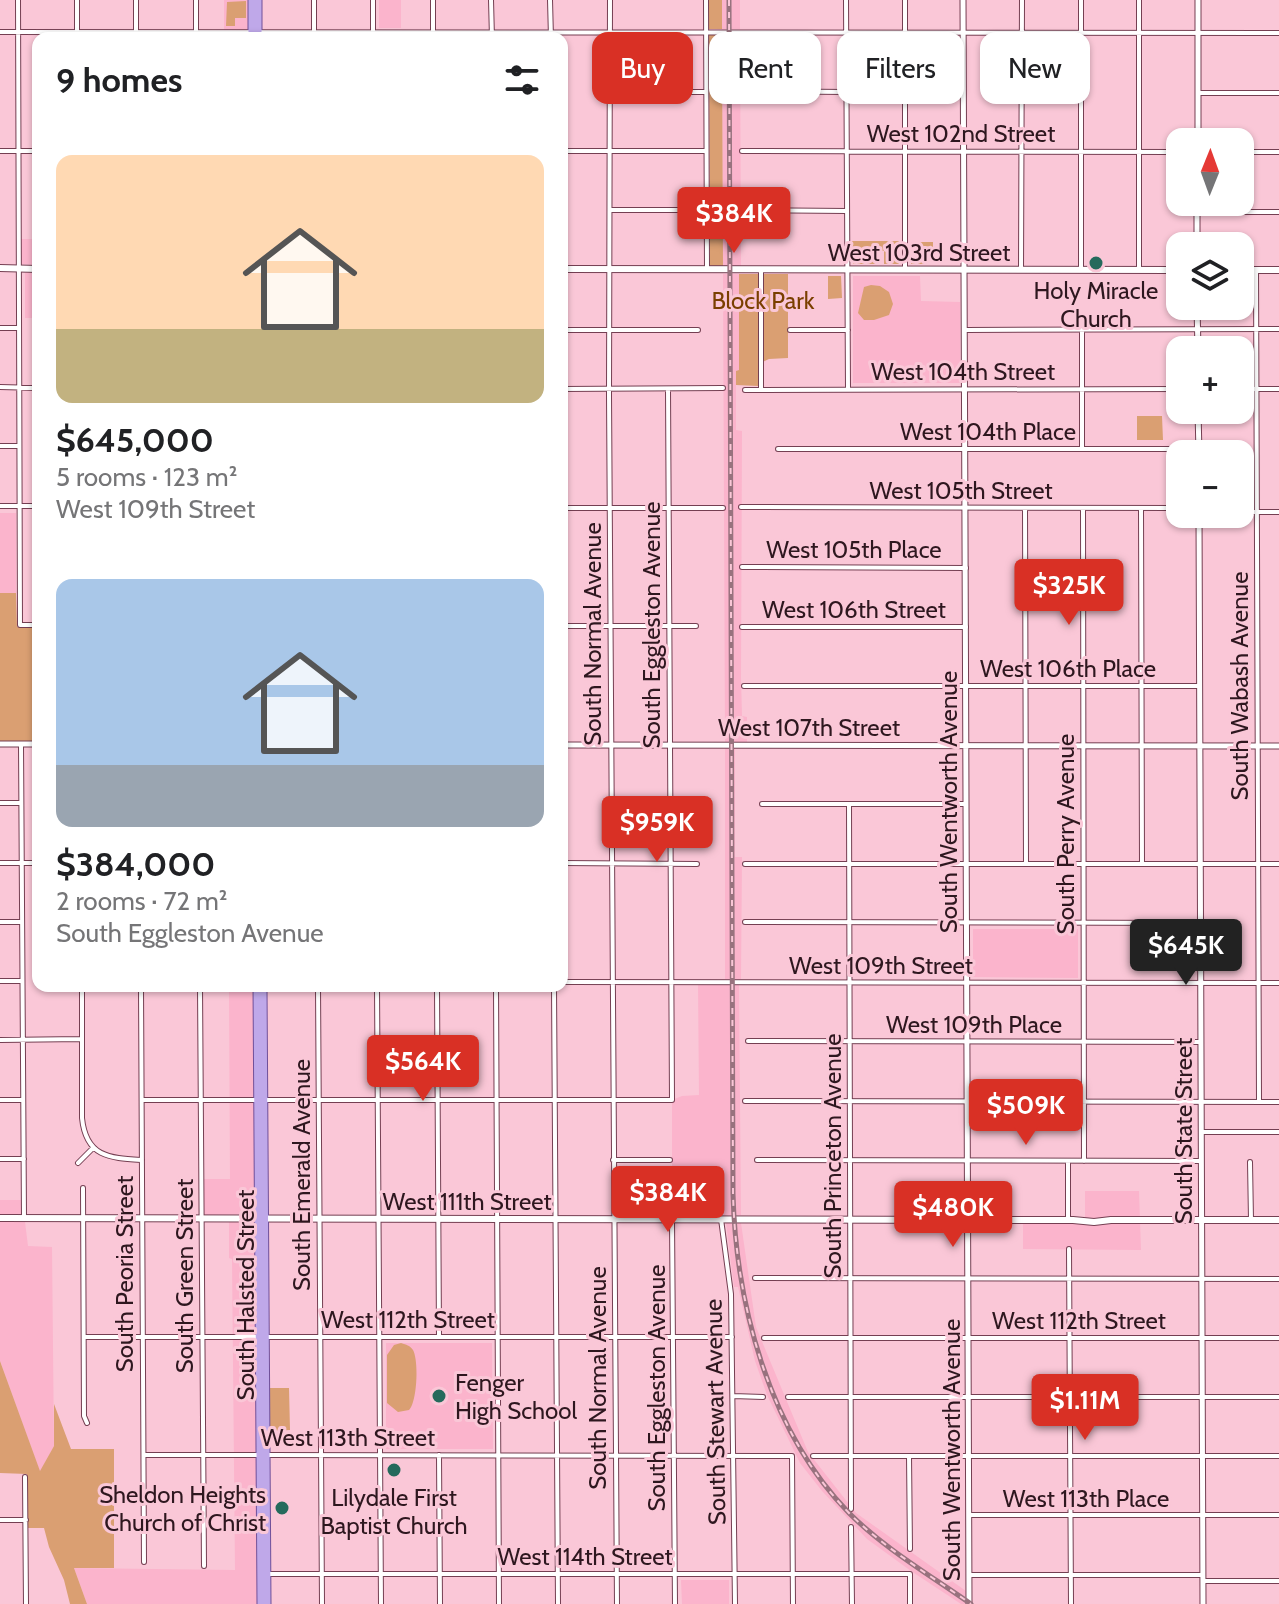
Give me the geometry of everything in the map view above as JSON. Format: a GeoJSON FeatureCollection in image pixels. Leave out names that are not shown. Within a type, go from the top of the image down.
{"type":"FeatureCollection","features":[{"type":"Feature","properties":{"kind":"main road"},"geometry":{"type":"LineString","coordinates":[[255,0],[255,32]]}},
{"type":"Feature","properties":{"kind":"main road"},"geometry":{"type":"LineString","coordinates":[[0,268],[32,269]]}},
{"type":"Feature","properties":{"kind":"main road","name":"West 103rd Street"},"geometry":{"type":"LineString","coordinates":[[568,269],[1166,270]]}},
{"type":"Feature","properties":{"kind":"main road"},"geometry":{"type":"LineString","coordinates":[[1256,270],[1279,270]]}},
{"type":"Feature","properties":{"kind":"main road","name":"South Halsted Street"},"geometry":{"type":"LineString","coordinates":[[260,992],[264,1604]]}},
{"type":"Feature","properties":{"kind":"main road","name":"West 111th Street"},"geometry":{"type":"LineString","coordinates":[[0,1218],[1279,1220]]}},
{"type":"Feature","properties":{"kind":"street"},"geometry":{"type":"LineString","coordinates":[[18,0],[20,625],[32,625]]}},
{"type":"Feature","properties":{"kind":"street"},"geometry":{"type":"LineString","coordinates":[[77,0],[77,32]]}},
{"type":"Feature","properties":{"kind":"street"},"geometry":{"type":"LineString","coordinates":[[136,0],[136,32]]}},
{"type":"Feature","properties":{"kind":"street"},"geometry":{"type":"LineString","coordinates":[[196,0],[196,32]]}},
{"type":"Feature","properties":{"kind":"street"},"geometry":{"type":"LineString","coordinates":[[314,0],[314,32]]}},
{"type":"Feature","properties":{"kind":"street"},"geometry":{"type":"LineString","coordinates":[[373,0],[373,32]]}},
{"type":"Feature","properties":{"kind":"street"},"geometry":{"type":"LineString","coordinates":[[433,0],[433,32]]}},
{"type":"Feature","properties":{"kind":"street"},"geometry":{"type":"LineString","coordinates":[[491,0],[492,32]]}},
{"type":"Feature","properties":{"kind":"street"},"geometry":{"type":"LineString","coordinates":[[550,0],[551,32]]}},
{"type":"Feature","properties":{"kind":"street","name":"South Normal Avenue"},"geometry":{"type":"LineString","coordinates":[[610,0],[610,32]]}},
{"type":"Feature","properties":{"kind":"street"},"geometry":{"type":"LineString","coordinates":[[706,0],[707,270]]}},
{"type":"Feature","properties":{"kind":"street"},"geometry":{"type":"LineString","coordinates":[[846,0],[846,32]]}},
{"type":"Feature","properties":{"kind":"street"},"geometry":{"type":"LineString","coordinates":[[905,0],[905,32]]}},
{"type":"Feature","properties":{"kind":"street","name":"South Wentworth Avenue"},"geometry":{"type":"LineString","coordinates":[[963,0],[963,32]]}},
{"type":"Feature","properties":{"kind":"street"},"geometry":{"type":"LineString","coordinates":[[1022,0],[1022,32]]}},
{"type":"Feature","properties":{"kind":"street"},"geometry":{"type":"LineString","coordinates":[[1081,0],[1081,32]]}},
{"type":"Feature","properties":{"kind":"street"},"geometry":{"type":"LineString","coordinates":[[1139,0],[1139,270]]}},
{"type":"Feature","properties":{"kind":"street"},"geometry":{"type":"LineString","coordinates":[[1198,0],[1198,128]]}},
{"type":"Feature","properties":{"kind":"street"},"geometry":{"type":"LineString","coordinates":[[0,32],[32,33]]}},
{"type":"Feature","properties":{"kind":"street"},"geometry":{"type":"LineString","coordinates":[[693,33],[837,33]]}},
{"type":"Feature","properties":{"kind":"street"},"geometry":{"type":"LineString","coordinates":[[1090,33],[1279,33]]}},
{"type":"Feature","properties":{"kind":"street"},"geometry":{"type":"LineString","coordinates":[[568,34],[592,34]]}},
{"type":"Feature","properties":{"kind":"street"},"geometry":{"type":"LineString","coordinates":[[693,92],[706,92]]}},
{"type":"Feature","properties":{"kind":"street"},"geometry":{"type":"LineString","coordinates":[[1198,93],[1279,93]]}},
{"type":"Feature","properties":{"kind":"street","name":"South Normal Avenue"},"geometry":{"type":"LineString","coordinates":[[610,104],[617,1604]]}},
{"type":"Feature","properties":{"kind":"street"},"geometry":{"type":"LineString","coordinates":[[847,104],[848,389]]}},
{"type":"Feature","properties":{"kind":"street"},"geometry":{"type":"LineString","coordinates":[[905,104],[905,270]]}},
{"type":"Feature","properties":{"kind":"street","name":"South Wentworth Avenue"},"geometry":{"type":"LineString","coordinates":[[963,104],[969,1604]]}},
{"type":"Feature","properties":{"kind":"street"},"geometry":{"type":"LineString","coordinates":[[1021,270],[1022,104]]}},
{"type":"Feature","properties":{"kind":"street"},"geometry":{"type":"LineString","coordinates":[[1081,104],[1081,270]]}},
{"type":"Feature","properties":{"kind":"street"},"geometry":{"type":"LineString","coordinates":[[0,151],[32,151]]}},
{"type":"Feature","properties":{"kind":"street"},"geometry":{"type":"LineString","coordinates":[[568,151],[706,151]]}},
{"type":"Feature","properties":{"kind":"street","name":"West 102nd Street"},"geometry":{"type":"LineString","coordinates":[[742,151],[1166,152]]}},
{"type":"Feature","properties":{"kind":"street"},"geometry":{"type":"LineString","coordinates":[[1254,152],[1279,152]]}},
{"type":"Feature","properties":{"kind":"street"},"geometry":{"type":"LineString","coordinates":[[610,210],[707,210]]}},
{"type":"Feature","properties":{"kind":"street"},"geometry":{"type":"LineString","coordinates":[[736,210],[847,211]]}},
{"type":"Feature","properties":{"kind":"street"},"geometry":{"type":"LineString","coordinates":[[1254,212],[1279,212]]}},
{"type":"Feature","properties":{"kind":"street"},"geometry":{"type":"LineString","coordinates":[[761,270],[761,390]]}},
{"type":"Feature","properties":{"kind":"street","name":"South Wabash Avenue"},"geometry":{"type":"LineString","coordinates":[[1256,270],[1259,1102]]}},
{"type":"Feature","properties":{"kind":"street"},"geometry":{"type":"LineString","coordinates":[[1198,320],[1198,336]]}},
{"type":"Feature","properties":{"kind":"street"},"geometry":{"type":"LineString","coordinates":[[0,328],[18,328]]}},
{"type":"Feature","properties":{"kind":"street"},"geometry":{"type":"LineString","coordinates":[[966,330],[1279,329]]}},
{"type":"Feature","properties":{"kind":"street"},"geometry":{"type":"LineString","coordinates":[[568,330],[698,330]]}},
{"type":"Feature","properties":{"kind":"street"},"geometry":{"type":"LineString","coordinates":[[790,330],[848,330]]}},
{"type":"Feature","properties":{"kind":"street"},"geometry":{"type":"LineString","coordinates":[[1082,330],[1082,449]]}},
{"type":"Feature","properties":{"kind":"street"},"geometry":{"type":"LineString","coordinates":[[0,387],[32,388]]}},
{"type":"Feature","properties":{"kind":"street"},"geometry":{"type":"LineString","coordinates":[[568,389],[723,388]]}},
{"type":"Feature","properties":{"kind":"street","name":"South Eggleston Avenue"},"geometry":{"type":"LineString","coordinates":[[613,1100],[672,1100],[668,389]]}},
{"type":"Feature","properties":{"kind":"street","name":"West 104th Street"},"geometry":{"type":"LineString","coordinates":[[745,390],[1166,389]]}},
{"type":"Feature","properties":{"kind":"street"},"geometry":{"type":"LineString","coordinates":[[1256,389],[1279,389]]}},
{"type":"Feature","properties":{"kind":"street"},"geometry":{"type":"LineString","coordinates":[[0,446],[19,446]]}},
{"type":"Feature","properties":{"kind":"street","name":"West 104th Place"},"geometry":{"type":"LineString","coordinates":[[778,449],[1166,451]]}},
{"type":"Feature","properties":{"kind":"street"},"geometry":{"type":"LineString","coordinates":[[0,506],[32,506]]}},
{"type":"Feature","properties":{"kind":"street","name":"West 105th Street"},"geometry":{"type":"LineString","coordinates":[[741,507],[1166,508]]}},
{"type":"Feature","properties":{"kind":"street"},"geometry":{"type":"LineString","coordinates":[[568,508],[723,508]]}},
{"type":"Feature","properties":{"kind":"street"},"geometry":{"type":"LineString","coordinates":[[1025,508],[1026,864]]}},
{"type":"Feature","properties":{"kind":"street","name":"South Perry Avenue"},"geometry":{"type":"LineString","coordinates":[[1083,508],[1084,1161]]}},
{"type":"Feature","properties":{"kind":"street"},"geometry":{"type":"LineString","coordinates":[[1141,508],[1142,864]]}},
{"type":"Feature","properties":{"kind":"street"},"geometry":{"type":"LineString","coordinates":[[1257,512],[1279,512]]}},
{"type":"Feature","properties":{"kind":"street","name":"South State Street"},"geometry":{"type":"LineString","coordinates":[[1199,528],[1203,1604]]}},
{"type":"Feature","properties":{"kind":"street","name":"West 105th Place"},"geometry":{"type":"LineString","coordinates":[[742,567],[966,568]]}},
{"type":"Feature","properties":{"kind":"street"},"geometry":{"type":"LineString","coordinates":[[568,626],[696,626]]}},
{"type":"Feature","properties":{"kind":"street","name":"West 106th Street"},"geometry":{"type":"LineString","coordinates":[[742,627],[966,627]]}},
{"type":"Feature","properties":{"kind":"street","name":"West 106th Place"},"geometry":{"type":"LineString","coordinates":[[744,686],[1199,686]]}},
{"type":"Feature","properties":{"kind":"street"},"geometry":{"type":"LineString","coordinates":[[0,744],[32,744]]}},
{"type":"Feature","properties":{"kind":"street"},"geometry":{"type":"LineString","coordinates":[[21,744],[24,1218]]}},
{"type":"Feature","properties":{"kind":"street","name":"West 107th Street"},"geometry":{"type":"LineString","coordinates":[[568,745],[1279,746]]}},
{"type":"Feature","properties":{"kind":"street"},"geometry":{"type":"LineString","coordinates":[[0,803],[21,803]]}},
{"type":"Feature","properties":{"kind":"street"},"geometry":{"type":"LineString","coordinates":[[762,804],[966,804]]}},
{"type":"Feature","properties":{"kind":"street","name":"South Princeton Avenue"},"geometry":{"type":"LineString","coordinates":[[849,804],[851,1509]]}},
{"type":"Feature","properties":{"kind":"street"},"geometry":{"type":"LineString","coordinates":[[0,863],[32,863]]}},
{"type":"Feature","properties":{"kind":"street"},"geometry":{"type":"LineString","coordinates":[[568,863],[697,864]]}},
{"type":"Feature","properties":{"kind":"street"},"geometry":{"type":"LineString","coordinates":[[745,864],[1279,864]]}},
{"type":"Feature","properties":{"kind":"street"},"geometry":{"type":"LineString","coordinates":[[0,922],[22,922]]}},
{"type":"Feature","properties":{"kind":"street"},"geometry":{"type":"LineString","coordinates":[[745,922],[1200,923]]}},
{"type":"Feature","properties":{"kind":"street"},"geometry":{"type":"LineString","coordinates":[[0,981],[22,981]]}},
{"type":"Feature","properties":{"kind":"street","name":"West 109th Street"},"geometry":{"type":"LineString","coordinates":[[568,982],[1279,983]]}},
{"type":"Feature","properties":{"kind":"street"},"geometry":{"type":"LineString","coordinates":[[82,992],[83,1125],[93,1148],[111,1157],[142,1160]]}},
{"type":"Feature","properties":{"kind":"street","name":"South Peoria Street"},"geometry":{"type":"LineString","coordinates":[[141,992],[144,1562]]}},
{"type":"Feature","properties":{"kind":"street","name":"South Green Street"},"geometry":{"type":"LineString","coordinates":[[200,992],[204,1566]]}},
{"type":"Feature","properties":{"kind":"street","name":"South Emerald Avenue"},"geometry":{"type":"LineString","coordinates":[[318,992],[322,1604]]}},
{"type":"Feature","properties":{"kind":"street"},"geometry":{"type":"LineString","coordinates":[[377,992],[381,1604]]}},
{"type":"Feature","properties":{"kind":"street"},"geometry":{"type":"LineString","coordinates":[[437,992],[439,1337]]}},
{"type":"Feature","properties":{"kind":"street"},"geometry":{"type":"LineString","coordinates":[[496,992],[499,1604]]}},
{"type":"Feature","properties":{"kind":"street"},"geometry":{"type":"LineString","coordinates":[[554,992],[558,1604]]}},
{"type":"Feature","properties":{"kind":"street"},"geometry":{"type":"LineString","coordinates":[[0,1040],[82,1039]]}},
{"type":"Feature","properties":{"kind":"street","name":"West 109th Place"},"geometry":{"type":"LineString","coordinates":[[748,1041],[1200,1042]]}},
{"type":"Feature","properties":{"kind":"street"},"geometry":{"type":"LineString","coordinates":[[0,1100],[23,1100]]}},
{"type":"Feature","properties":{"kind":"street"},"geometry":{"type":"LineString","coordinates":[[142,1100],[613,1100]]}},
{"type":"Feature","properties":{"kind":"street"},"geometry":{"type":"LineString","coordinates":[[745,1101],[1279,1102]]}},
{"type":"Feature","properties":{"kind":"street"},"geometry":{"type":"LineString","coordinates":[[1201,1132],[1279,1132]]}},
{"type":"Feature","properties":{"kind":"street"},"geometry":{"type":"LineString","coordinates":[[78,1163],[93,1148]]}},
{"type":"Feature","properties":{"kind":"street"},"geometry":{"type":"LineString","coordinates":[[0,1159],[24,1159]]}},
{"type":"Feature","properties":{"kind":"street"},"geometry":{"type":"LineString","coordinates":[[613,1160],[670,1160]]}},
{"type":"Feature","properties":{"kind":"street"},"geometry":{"type":"LineString","coordinates":[[757,1160],[1201,1161]]}},
{"type":"Feature","properties":{"kind":"street"},"geometry":{"type":"LineString","coordinates":[[1068,1161],[1068,1220]]}},
{"type":"Feature","properties":{"kind":"street"},"geometry":{"type":"LineString","coordinates":[[1250,1162],[1251,1220]]}},
{"type":"Feature","properties":{"kind":"street"},"geometry":{"type":"LineString","coordinates":[[697,1169],[697,1219]]}},
{"type":"Feature","properties":{"kind":"street"},"geometry":{"type":"LineString","coordinates":[[83,1188],[84,1416],[87,1423]]}},
{"type":"Feature","properties":{"kind":"street","name":"South Eggleston Avenue"},"geometry":{"type":"LineString","coordinates":[[672,1219],[675,1604]]}},
{"type":"Feature","properties":{"kind":"street","name":"South Stewart Avenue"},"geometry":{"type":"LineString","coordinates":[[721,1219],[731,1285],[735,1604]]}},
{"type":"Feature","properties":{"kind":"street"},"geometry":{"type":"LineString","coordinates":[[1069,1249],[1071,1604]]}},
{"type":"Feature","properties":{"kind":"street"},"geometry":{"type":"LineString","coordinates":[[755,1278],[1279,1279]]}},
{"type":"Feature","properties":{"kind":"street","name":"West 112th Street"},"geometry":{"type":"LineString","coordinates":[[84,1337],[732,1337]]}},
{"type":"Feature","properties":{"kind":"street","name":"West 112th Street"},"geometry":{"type":"LineString","coordinates":[[764,1338],[1279,1338]]}},
{"type":"Feature","properties":{"kind":"street"},"geometry":{"type":"LineString","coordinates":[[733,1396],[763,1397]]}},
{"type":"Feature","properties":{"kind":"street"},"geometry":{"type":"LineString","coordinates":[[788,1397],[1279,1397]]}},
{"type":"Feature","properties":{"kind":"street","name":"West 113th Street"},"geometry":{"type":"LineString","coordinates":[[144,1455],[792,1456],[793,1574]]}},
{"type":"Feature","properties":{"kind":"street"},"geometry":{"type":"LineString","coordinates":[[439,1455],[440,1604]]}},
{"type":"Feature","properties":{"kind":"street"},"geometry":{"type":"LineString","coordinates":[[813,1456],[1279,1456]]}},
{"type":"Feature","properties":{"kind":"street"},"geometry":{"type":"LineString","coordinates":[[909,1456],[910,1549]]}},
{"type":"Feature","properties":{"kind":"street"},"geometry":{"type":"LineString","coordinates":[[25,1477],[26,1604]]}},
{"type":"Feature","properties":{"kind":"street","name":"West 113th Place"},"geometry":{"type":"LineString","coordinates":[[969,1515],[1279,1515]]}},
{"type":"Feature","properties":{"kind":"street"},"geometry":{"type":"LineString","coordinates":[[0,1520],[26,1520]]}},
{"type":"Feature","properties":{"kind":"street"},"geometry":{"type":"LineString","coordinates":[[851,1527],[852,1604]]}},
{"type":"Feature","properties":{"kind":"street","name":"West 114th Street"},"geometry":{"type":"LineString","coordinates":[[263,1574],[910,1574],[910,1604]]}},
{"type":"Feature","properties":{"kind":"street"},"geometry":{"type":"LineString","coordinates":[[793,1574],[793,1604]]}},
{"type":"Feature","properties":{"kind":"street"},"geometry":{"type":"LineString","coordinates":[[969,1575],[1279,1581]]}},
{"type":"Feature","properties":{"kind":"shaded area"},"geometry":{"type":"Polygon","coordinates":[[[224,0],[248,0],[248,30],[224,31],[224,0]]]}},
{"type":"Feature","properties":{"kind":"shaded area"},"geometry":{"type":"Polygon","coordinates":[[[379,0],[401,0],[401,28],[379,28],[379,0]]]}},
{"type":"Feature","properties":{"kind":"shaded area"},"geometry":{"type":"Polygon","coordinates":[[[722,0],[740,0],[740,29],[722,29],[722,0]]]}},
{"type":"Feature","properties":{"kind":"shaded area"},"geometry":{"type":"Polygon","coordinates":[[[722,104],[740,104],[741,266],[723,266],[722,104]]]}},
{"type":"Feature","properties":{"kind":"shaded area"},"geometry":{"type":"Polygon","coordinates":[[[21,239],[32,239],[32,265],[21,264],[21,239]]]}},
{"type":"Feature","properties":{"kind":"shaded area"},"geometry":{"type":"Polygon","coordinates":[[[25,273],[32,273],[32,318],[25,318],[25,273]]]}},
{"type":"Feature","properties":{"kind":"shaded area"},"geometry":{"type":"Polygon","coordinates":[[[723,274],[739,274],[736,430],[742,431],[741,678],[742,716],[747,717],[747,742],[725,742],[723,274]]]}},
{"type":"Feature","properties":{"kind":"shaded area"},"geometry":{"type":"Polygon","coordinates":[[[853,276],[920,276],[921,301],[960,302],[960,383],[853,383],[853,276]]]}},
{"type":"Feature","properties":{"kind":"shaded area"},"geometry":{"type":"Polygon","coordinates":[[[0,513],[16,513],[16,593],[0,593],[0,513]]]}},
{"type":"Feature","properties":{"kind":"shaded area"},"geometry":{"type":"Polygon","coordinates":[[[735,747],[735,857],[742,857],[741,979],[725,979],[725,748],[735,747]]]}},
{"type":"Feature","properties":{"kind":"shaded area"},"geometry":{"type":"Polygon","coordinates":[[[973,929],[1078,929],[1078,978],[973,977],[973,929]]]}},
{"type":"Feature","properties":{"kind":"shaded area"},"geometry":{"type":"Polygon","coordinates":[[[698,984],[739,984],[741,1215],[672,1215],[672,1100],[699,1095],[698,984]]]}},
{"type":"Feature","properties":{"kind":"shaded area"},"geometry":{"type":"Polygon","coordinates":[[[229,992],[253,992],[255,1214],[202,1215],[202,1179],[230,1179],[229,992]]]}},
{"type":"Feature","properties":{"kind":"shaded area"},"geometry":{"type":"Polygon","coordinates":[[[1085,1191],[1139,1191],[1141,1250],[1023,1249],[1023,1222],[1085,1223],[1085,1191]]]}},
{"type":"Feature","properties":{"kind":"shaded area"},"geometry":{"type":"Polygon","coordinates":[[[0,1200],[23,1200],[23,1214],[0,1214],[0,1200]]]}},
{"type":"Feature","properties":{"kind":"shaded area"},"geometry":{"type":"Polygon","coordinates":[[[0,1222],[25,1222],[28,1246],[52,1247],[54,1446],[40,1472],[0,1361],[0,1222]]]}},
{"type":"Feature","properties":{"kind":"shaded area"},"geometry":{"type":"Polygon","coordinates":[[[229,1222],[255,1222],[257,1604],[87,1604],[74,1568],[235,1570],[229,1222]]]}},
{"type":"Feature","properties":{"kind":"shaded area"},"geometry":{"type":"Polygon","coordinates":[[[726,1223],[741,1223],[756,1327],[808,1452],[856,1513],[966,1591],[965,1604],[867,1539],[800,1463],[767,1395],[755,1361],[738,1287],[734,1287],[726,1223]]]}},
{"type":"Feature","properties":{"kind":"shaded area","name":"Fenger High School"},"geometry":{"type":"Polygon","coordinates":[[[386,1343],[492,1343],[493,1449],[386,1449],[386,1343]]]}},
{"type":"Feature","properties":{"kind":"shaded area"},"geometry":{"type":"Polygon","coordinates":[[[681,1580],[729,1580],[729,1604],[682,1604],[681,1580]]]}},
{"type":"Feature","properties":{"kind":"green space"},"geometry":{"type":"Polygon","coordinates":[[[709,0],[722,0],[722,29],[709,29],[709,0]]]}},
{"type":"Feature","properties":{"kind":"green space"},"geometry":{"type":"Polygon","coordinates":[[[246,1],[246,18],[235,18],[235,26],[226,26],[227,2],[246,1]]]}},
{"type":"Feature","properties":{"kind":"green space"},"geometry":{"type":"Polygon","coordinates":[[[709,104],[722,104],[723,266],[710,266],[709,104]]]}},
{"type":"Feature","properties":{"kind":"green space"},"geometry":{"type":"Polygon","coordinates":[[[852,241],[899,241],[899,264],[884,264],[884,251],[876,250],[876,264],[853,264],[852,241]]]}},
{"type":"Feature","properties":{"kind":"green space"},"geometry":{"type":"Polygon","coordinates":[[[911,242],[933,242],[933,249],[926,249],[927,264],[911,264],[911,242]]]}},
{"type":"Feature","properties":{"kind":"green space","name":"Block Park"},"geometry":{"type":"Polygon","coordinates":[[[739,274],[788,274],[788,358],[769,359],[758,364],[758,386],[736,385],[736,371],[739,370],[739,274]]]}},
{"type":"Feature","properties":{"kind":"green space"},"geometry":{"type":"Polygon","coordinates":[[[828,276],[841,276],[842,298],[828,299],[828,276]]]}},
{"type":"Feature","properties":{"kind":"green space"},"geometry":{"type":"Polygon","coordinates":[[[871,285],[889,292],[893,304],[889,315],[864,320],[858,313],[864,287],[871,285]]]}},
{"type":"Feature","properties":{"kind":"green space"},"geometry":{"type":"Polygon","coordinates":[[[1137,416],[1162,416],[1163,440],[1137,440],[1137,416]]]}},
{"type":"Feature","properties":{"kind":"green space"},"geometry":{"type":"Polygon","coordinates":[[[0,593],[16,593],[17,627],[32,628],[32,741],[0,741],[0,593]]]}},
{"type":"Feature","properties":{"kind":"green space"},"geometry":{"type":"Polygon","coordinates":[[[401,1343],[413,1350],[416,1381],[412,1406],[409,1410],[398,1412],[387,1403],[387,1355],[394,1345],[401,1343]]]}},
{"type":"Feature","properties":{"kind":"green space"},"geometry":{"type":"Polygon","coordinates":[[[0,1361],[40,1471],[54,1446],[54,1404],[71,1449],[114,1449],[114,1568],[74,1568],[87,1604],[70,1604],[44,1528],[28,1528],[27,1474],[0,1473],[0,1361]]]}},
{"type":"Feature","properties":{"kind":"green space"},"geometry":{"type":"Polygon","coordinates":[[[270,1388],[289,1388],[290,1430],[270,1431],[270,1388]]]}},
{"type":"Feature","properties":{"kind":"railway"},"geometry":{"type":"LineString","coordinates":[[729,0],[733,1194],[741,1279],[762,1364],[778,1405],[821,1480],[849,1513],[877,1538],[971,1604]]}},
{"type":"Feature","properties":{"kind":"place","name":"Holy Miracle Church"},"geometry":{"type":"Point","coordinates":[1096,263]}},
{"type":"Feature","properties":{"kind":"place","name":"Fenger High School"},"geometry":{"type":"Point","coordinates":[439,1396]}},
{"type":"Feature","properties":{"kind":"place","name":"Lilydale First Baptist Church"},"geometry":{"type":"Point","coordinates":[394,1470]}},
{"type":"Feature","properties":{"kind":"place","name":"Sheldon Heights Church of Christ"},"geometry":{"type":"Point","coordinates":[282,1508]}}]}
